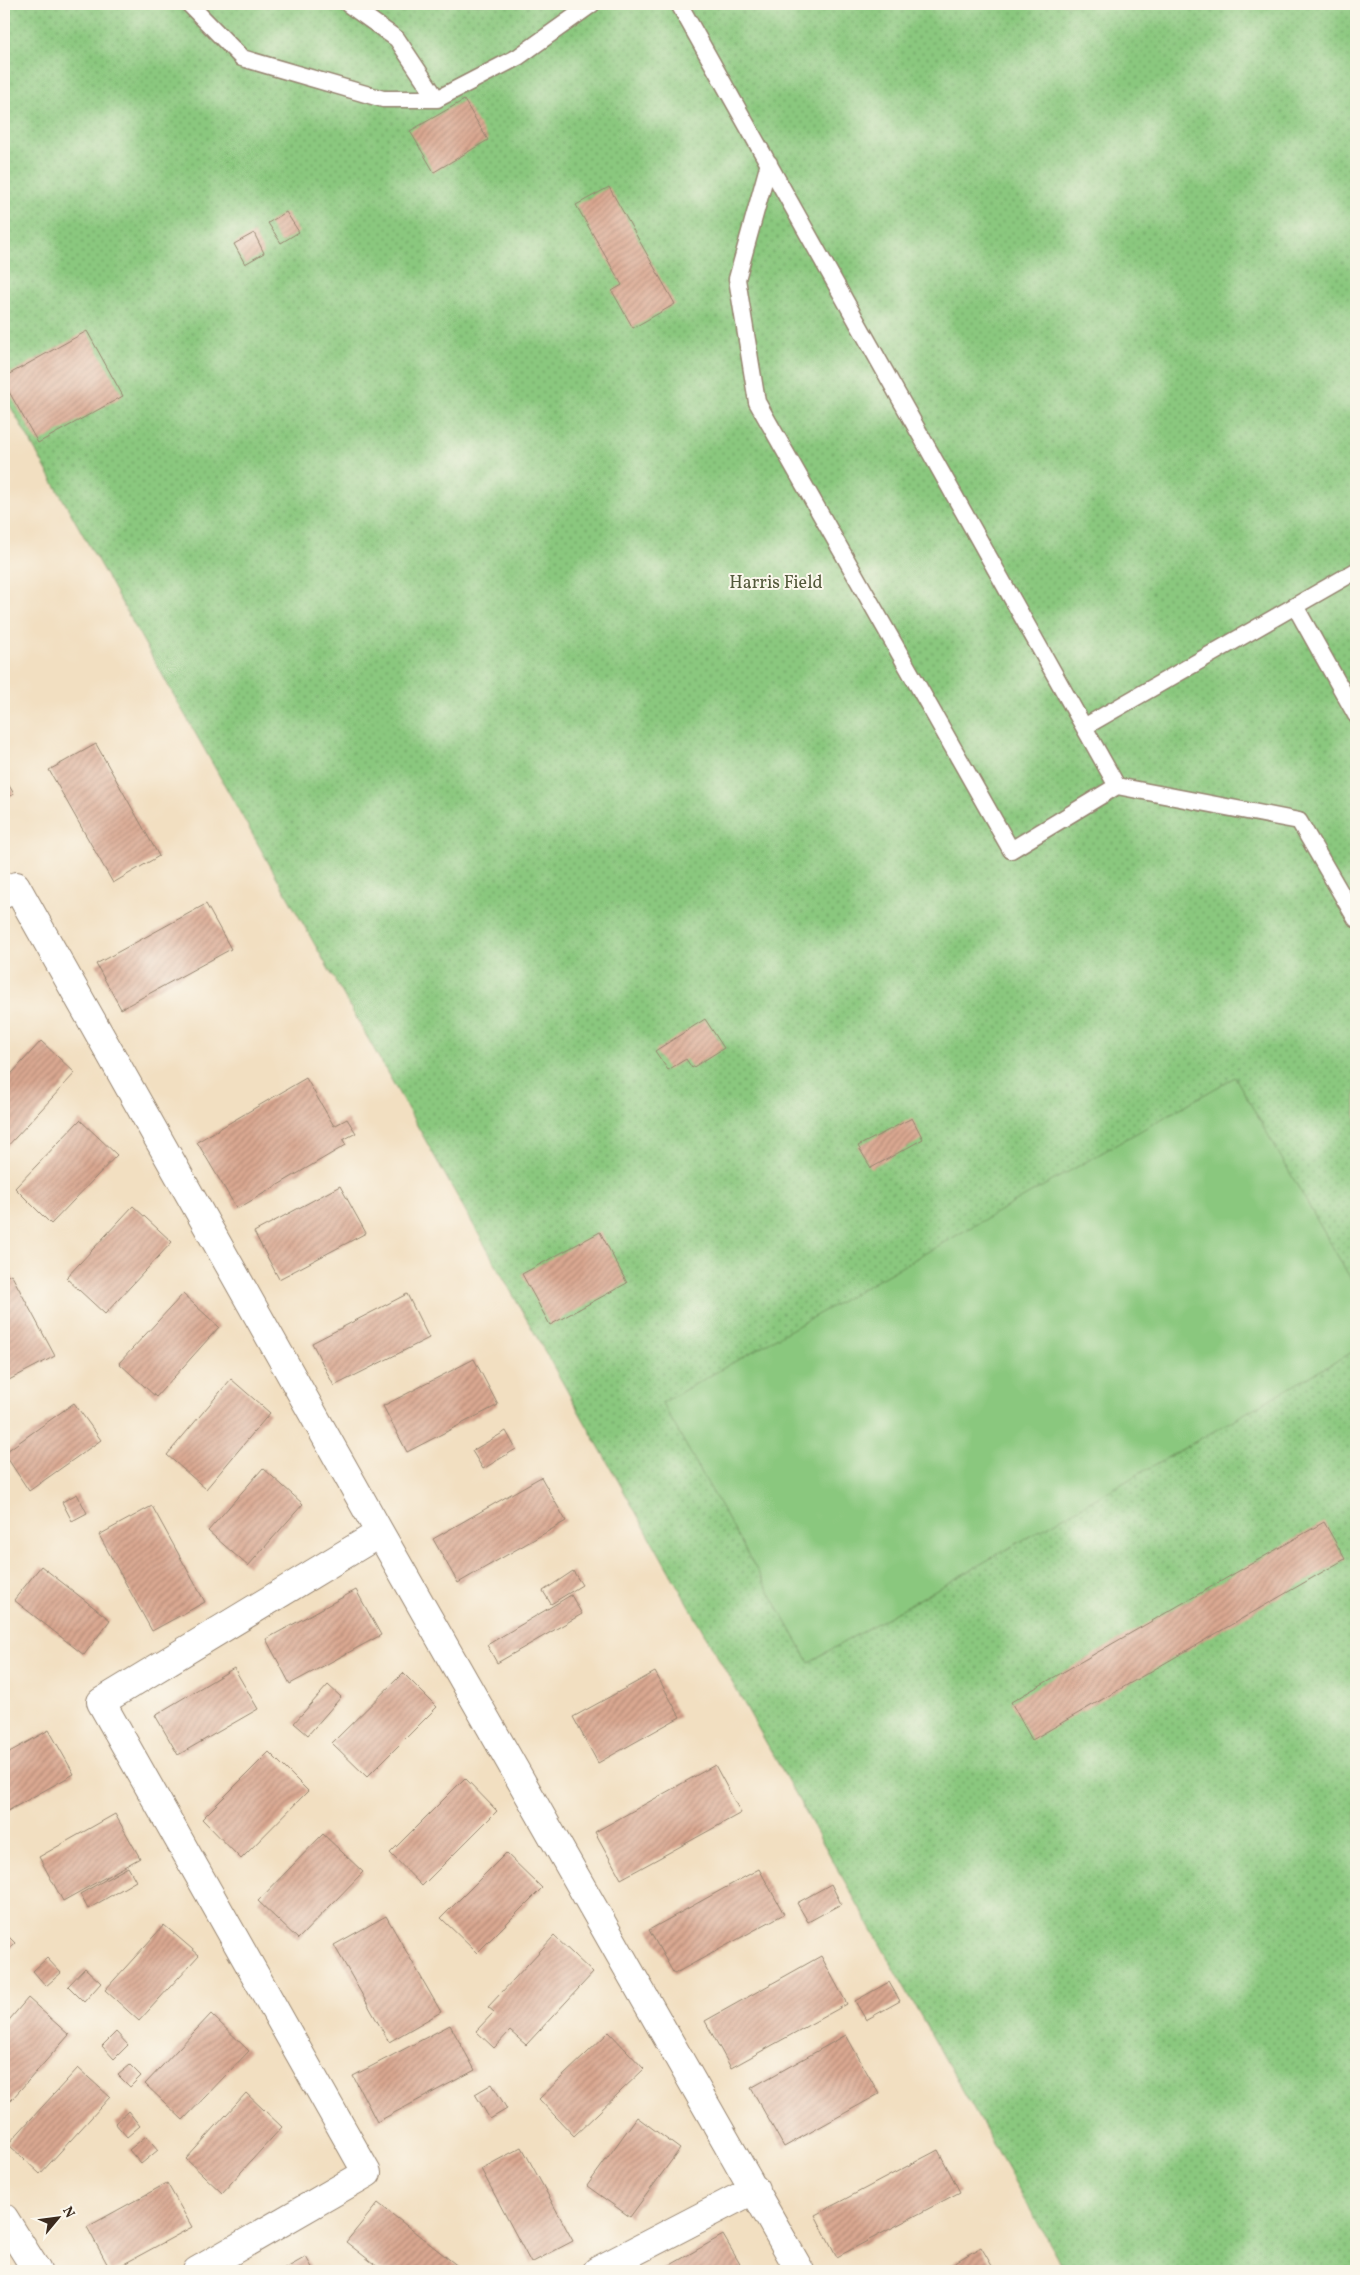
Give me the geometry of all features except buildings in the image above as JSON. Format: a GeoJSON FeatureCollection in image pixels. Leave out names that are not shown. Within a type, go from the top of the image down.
{"type":"FeatureCollection","features":[{"type":"Feature","properties":{"kind":"street"},"geometry":{"type":"LineString","coordinates":[[4,894],[16,886],[380,1533],[800,2271]]}},
{"type":"Feature","properties":{"kind":"street"},"geometry":{"type":"LineString","coordinates":[[197,2271],[367,2173],[101,1702],[380,1533]]}},
{"type":"Feature","properties":{"kind":"street"},"geometry":{"type":"LineString","coordinates":[[597,2271],[755,2189]]}},
{"type":"Feature","properties":{"kind":"street"},"geometry":{"type":"LineString","coordinates":[[4,2218],[37,2271]]}},
{"type":"Feature","properties":{"kind":"lane"},"geometry":{"type":"LineString","coordinates":[[189,4],[242,58],[383,99],[438,99],[518,57],[592,4]]}},
{"type":"Feature","properties":{"kind":"lane"},"geometry":{"type":"LineString","coordinates":[[348,4],[397,39],[438,99]]}},
{"type":"Feature","properties":{"kind":"lane"},"geometry":{"type":"LineString","coordinates":[[679,4],[1117,786]]}},
{"type":"Feature","properties":{"kind":"lane"},"geometry":{"type":"LineString","coordinates":[[769,163],[737,279],[756,402],[1011,850],[1117,786],[1299,821],[1356,919]]}},
{"type":"Feature","properties":{"kind":"lane"},"geometry":{"type":"LineString","coordinates":[[1084,727],[1356,571]]}},
{"type":"Feature","properties":{"kind":"lane"},"geometry":{"type":"LineString","coordinates":[[1295,606],[1356,715]]}},
{"type":"Feature","properties":{"kind":"green space","name":"Harris Field"},"geometry":{"type":"Polygon","coordinates":[[[4,4],[1356,4],[1356,2271],[1065,2271],[4,395],[4,4]]]}},
{"type":"Feature","properties":{"kind":"green space"},"geometry":{"type":"Polygon","coordinates":[[[1235,1077],[1356,1288],[1356,1350],[809,1662],[662,1403],[1235,1077]]]}}]}
